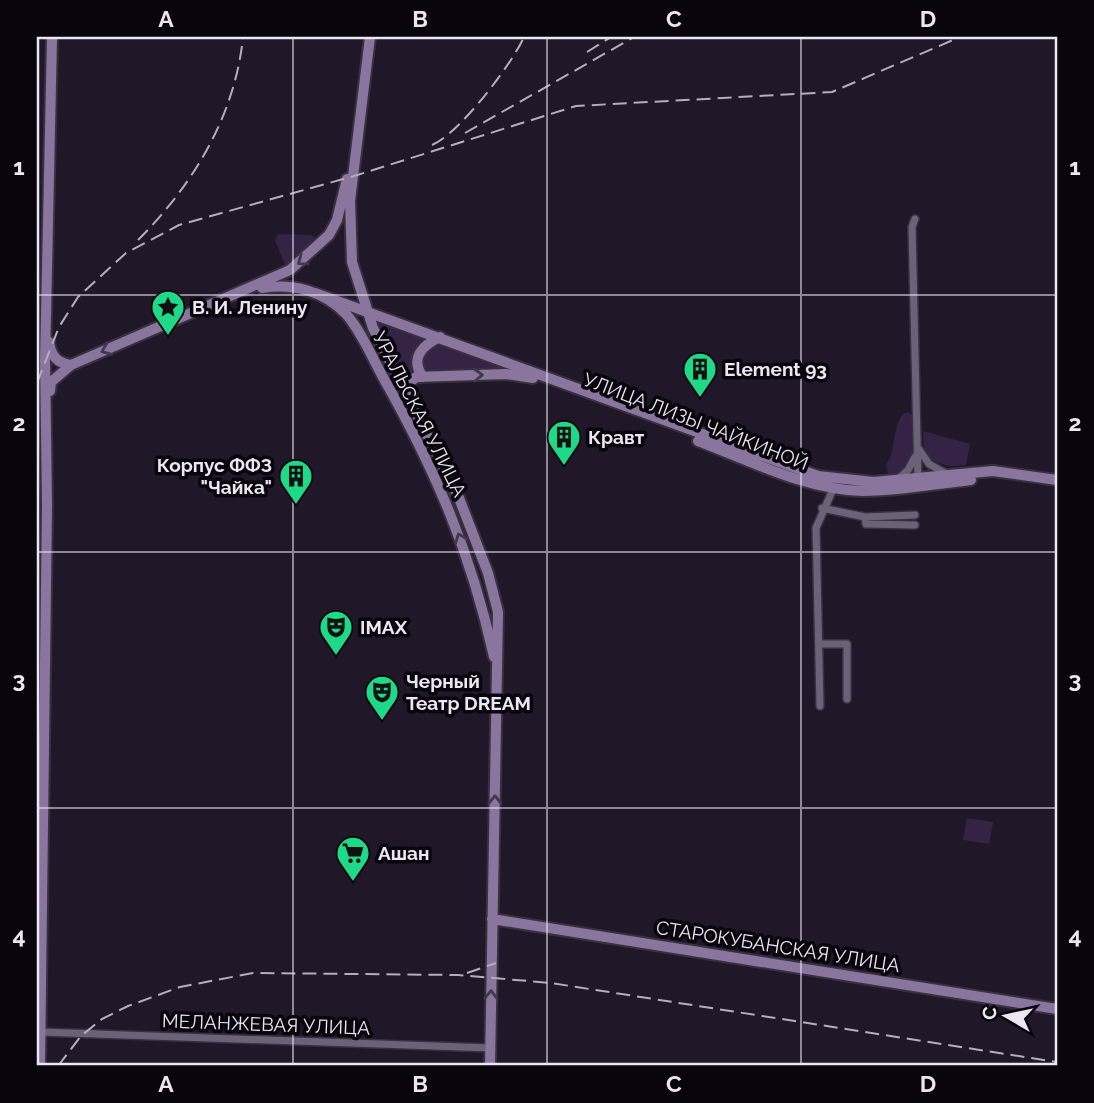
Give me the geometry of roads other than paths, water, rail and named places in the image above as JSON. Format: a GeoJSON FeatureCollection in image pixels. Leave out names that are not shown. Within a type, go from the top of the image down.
{"type":"FeatureCollection","features":[{"type":"Feature","properties":{"kind":"main road"},"geometry":{"type":"LineString","coordinates":[[40,1066],[46,320],[52,37]]}},
{"type":"Feature","properties":{"kind":"main road"},"geometry":{"type":"LineString","coordinates":[[47,425],[51,382],[71,365],[271,279],[311,254],[329,235],[337,220],[354,157],[369,37]]}},
{"type":"Feature","properties":{"kind":"main road","name":"УРАЛЬСКАЯ УЛИЦА"},"geometry":{"type":"LineString","coordinates":[[361,106],[349,236],[365,309],[436,451],[490,580],[498,612],[490,1066]]}},
{"type":"Feature","properties":{"kind":"main road"},"geometry":{"type":"LineString","coordinates":[[329,235],[337,231],[349,236]]}},
{"type":"Feature","properties":{"kind":"main road","name":"УРАЛЬСКАЯ УЛИЦА"},"geometry":{"type":"LineString","coordinates":[[245,291],[285,285],[315,293],[346,315],[357,330],[436,476],[474,574],[498,677]]}},
{"type":"Feature","properties":{"kind":"main road"},"geometry":{"type":"LineString","coordinates":[[315,293],[440,337],[533,375]]}},
{"type":"Feature","properties":{"kind":"main road"},"geometry":{"type":"LineString","coordinates":[[46,320],[51,354],[57,360],[71,365]]}},
{"type":"Feature","properties":{"kind":"main road"},"geometry":{"type":"LineString","coordinates":[[423,377],[417,365],[421,348],[440,337]]}},
{"type":"Feature","properties":{"kind":"main road"},"geometry":{"type":"LineString","coordinates":[[406,392],[410,380],[423,377],[533,375]]}},
{"type":"Feature","properties":{"kind":"main road","name":"УЛИЦА ЛИЗЫ ЧАЙКИНОЙ"},"geometry":{"type":"LineString","coordinates":[[533,375],[800,471],[854,481],[918,482],[1000,478],[1057,486]]}},
{"type":"Feature","properties":{"kind":"main road","name":"УЛИЦА ЛИЗЫ ЧАЙКИНОЙ"},"geometry":{"type":"LineString","coordinates":[[533,375],[797,479],[834,487],[861,491],[948,475],[993,471],[1057,480]]}},
{"type":"Feature","properties":{"kind":"main road"},"geometry":{"type":"LineString","coordinates":[[436,451],[436,476]]}},
{"type":"Feature","properties":{"kind":"main road"},"geometry":{"type":"LineString","coordinates":[[482,603],[490,580]]}},
{"type":"Feature","properties":{"kind":"main road","name":"СТАРОКУБАНСКАЯ УЛИЦА"},"geometry":{"type":"LineString","coordinates":[[492,919],[1057,1009]]}},
{"type":"Feature","properties":{"kind":"street"},"geometry":{"type":"LineString","coordinates":[[915,219],[912,226],[918,482]]}},
{"type":"Feature","properties":{"kind":"street"},"geometry":{"type":"LineString","coordinates":[[916,443],[929,464],[948,475]]}},
{"type":"Feature","properties":{"kind":"street"},"geometry":{"type":"LineString","coordinates":[[886,482],[901,477],[908,470],[915,455],[916,443]]}},
{"type":"Feature","properties":{"kind":"street"},"geometry":{"type":"LineString","coordinates":[[820,706],[816,528],[822,508],[834,487]]}},
{"type":"Feature","properties":{"kind":"street"},"geometry":{"type":"LineString","coordinates":[[822,508],[865,517],[915,515]]}},
{"type":"Feature","properties":{"kind":"street"},"geometry":{"type":"LineString","coordinates":[[865,517],[866,524],[915,526]]}},
{"type":"Feature","properties":{"kind":"street"},"geometry":{"type":"LineString","coordinates":[[818,645],[847,644],[848,699]]}},
{"type":"Feature","properties":{"kind":"street","name":"МЕЛАНЖЕВАЯ УЛИЦА"},"geometry":{"type":"LineString","coordinates":[[41,1032],[491,1048]]}},
{"type":"Feature","properties":{"kind":"railway"},"geometry":{"type":"LineString","coordinates":[[138,240],[176,196],[208,148],[231,94],[243,37]]}},
{"type":"Feature","properties":{"kind":"railway"},"geometry":{"type":"LineString","coordinates":[[432,145],[456,127],[484,97],[524,37]]}},
{"type":"Feature","properties":{"kind":"railway"},"geometry":{"type":"LineString","coordinates":[[587,52],[611,37]]}},
{"type":"Feature","properties":{"kind":"railway"},"geometry":{"type":"LineString","coordinates":[[465,133],[634,37]]}},
{"type":"Feature","properties":{"kind":"railway"},"geometry":{"type":"LineString","coordinates":[[37,383],[59,327],[78,297],[126,253],[179,225],[354,176],[576,106],[832,92],[960,37]]}},
{"type":"Feature","properties":{"kind":"railway"},"geometry":{"type":"LineString","coordinates":[[467,973],[496,963]]}},
{"type":"Feature","properties":{"kind":"railway"},"geometry":{"type":"LineString","coordinates":[[58,1066],[81,1036],[102,1019],[128,1006],[180,987],[253,973],[458,975],[551,983],[1057,1062]]}},
{"type":"Feature","properties":{"kind":"place","name":"В. И. Ленину"},"geometry":{"type":"Point","coordinates":[168,337]}},
{"type":"Feature","properties":{"kind":"place","name":"Element 93"},"geometry":{"type":"Point","coordinates":[700,399]}},
{"type":"Feature","properties":{"kind":"place","name":"Кравт"},"geometry":{"type":"Point","coordinates":[564,467]}},
{"type":"Feature","properties":{"kind":"place","name":"Корпус ФФЗ \"Чайка\""},"geometry":{"type":"Point","coordinates":[296,506]}},
{"type":"Feature","properties":{"kind":"place","name":"IMAX"},"geometry":{"type":"Point","coordinates":[336,657]}},
{"type":"Feature","properties":{"kind":"place","name":"Черный Театр DREAM"},"geometry":{"type":"Point","coordinates":[382,722]}},
{"type":"Feature","properties":{"kind":"place","name":"Ашан"},"geometry":{"type":"Point","coordinates":[353,883]}}]}
